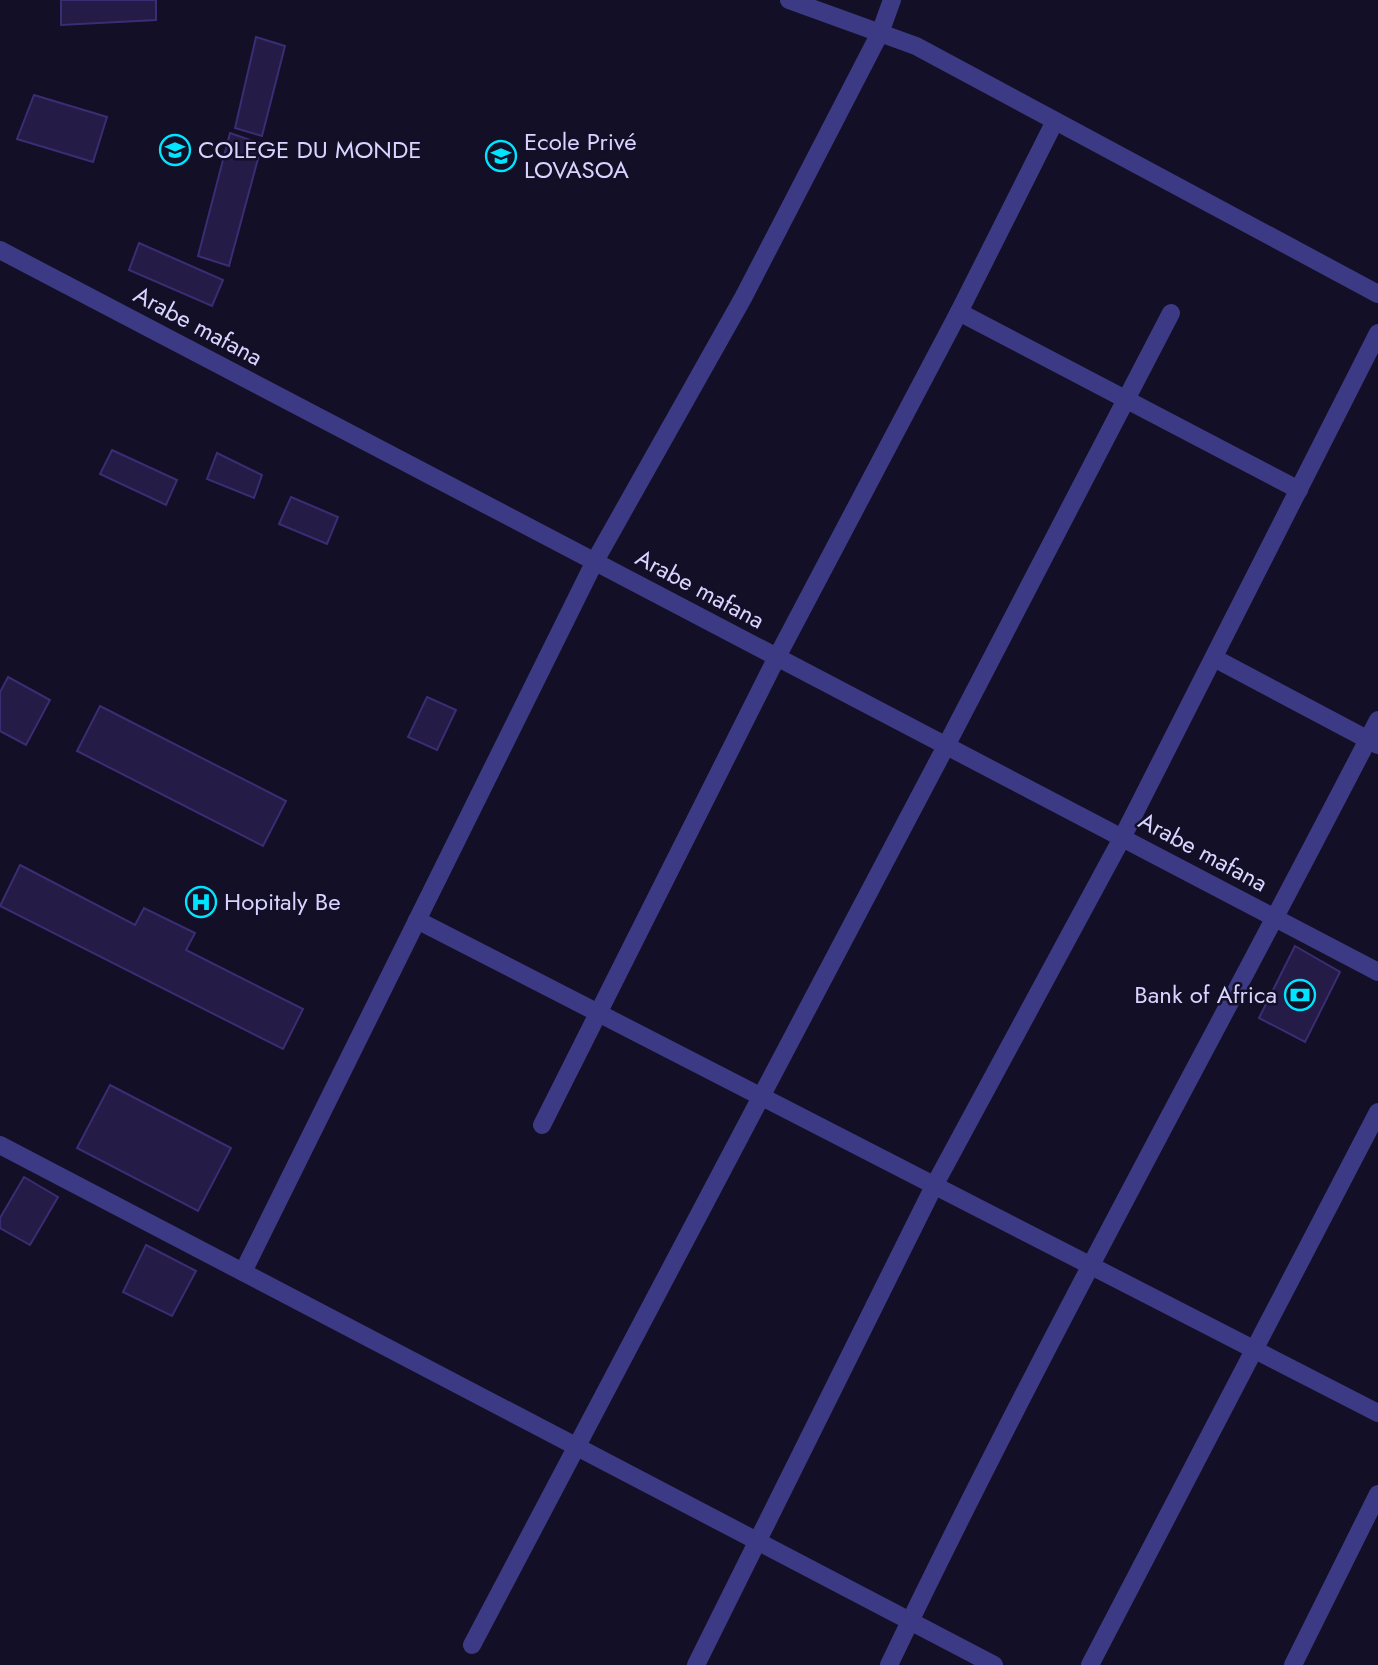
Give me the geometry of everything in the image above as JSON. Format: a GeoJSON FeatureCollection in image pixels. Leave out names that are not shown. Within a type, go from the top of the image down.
{"type":"FeatureCollection","features":[{"type":"Feature","properties":{"kind":"street"},"geometry":{"type":"LineString","coordinates":[[789,0],[915,46],[1378,293]]}},
{"type":"Feature","properties":{"kind":"street"},"geometry":{"type":"LineString","coordinates":[[243,1272],[595,561],[743,298],[880,33],[892,0]]}},
{"type":"Feature","properties":{"kind":"street"},"geometry":{"type":"LineString","coordinates":[[542,1125],[777,657],[959,312],[1055,121]]}},
{"type":"Feature","properties":{"kind":"street","name":"Arabe mafana"},"geometry":{"type":"LineString","coordinates":[[0,250],[1378,972]]}},
{"type":"Feature","properties":{"kind":"street"},"geometry":{"type":"LineString","coordinates":[[959,312],[1299,490]]}},
{"type":"Feature","properties":{"kind":"street"},"geometry":{"type":"LineString","coordinates":[[472,1646],[1171,313]]}},
{"type":"Feature","properties":{"kind":"street"},"geometry":{"type":"LineString","coordinates":[[696,1665],[934,1186],[1122,838],[1378,333]]}},
{"type":"Feature","properties":{"kind":"street"},"geometry":{"type":"LineString","coordinates":[[1214,658],[1373,742]]}},
{"type":"Feature","properties":{"kind":"street"},"geometry":{"type":"LineString","coordinates":[[889,1665],[1090,1265],[1373,742],[1378,720]]}},
{"type":"Feature","properties":{"kind":"street"},"geometry":{"type":"LineString","coordinates":[[417,920],[1378,1413]]}},
{"type":"Feature","properties":{"kind":"street"},"geometry":{"type":"LineString","coordinates":[[1090,1665],[1378,1112]]}},
{"type":"Feature","properties":{"kind":"street"},"geometry":{"type":"LineString","coordinates":[[0,1145],[993,1665]]}},
{"type":"Feature","properties":{"kind":"street"},"geometry":{"type":"LineString","coordinates":[[1293,1665],[1378,1494]]}},
{"type":"Feature","properties":{"kind":"building"},"geometry":{"type":"Polygon","coordinates":[[[61,0],[156,0],[156,20],[61,25],[61,0]]]}},
{"type":"Feature","properties":{"kind":"building"},"geometry":{"type":"Polygon","coordinates":[[[256,37],[285,46],[262,136],[235,128],[256,37]]]}},
{"type":"Feature","properties":{"kind":"building"},"geometry":{"type":"Polygon","coordinates":[[[34,95],[107,117],[93,162],[17,139],[34,95]]]}},
{"type":"Feature","properties":{"kind":"building"},"geometry":{"type":"Polygon","coordinates":[[[230,133],[262,144],[229,266],[198,256],[230,133]]]}},
{"type":"Feature","properties":{"kind":"building"},"geometry":{"type":"Polygon","coordinates":[[[139,243],[223,280],[212,306],[129,270],[139,243]]]}},
{"type":"Feature","properties":{"kind":"building"},"geometry":{"type":"Polygon","coordinates":[[[112,450],[177,480],[166,505],[100,474],[112,450]]]}},
{"type":"Feature","properties":{"kind":"building"},"geometry":{"type":"Polygon","coordinates":[[[217,453],[262,475],[254,498],[207,479],[217,453]]]}},
{"type":"Feature","properties":{"kind":"building"},"geometry":{"type":"Polygon","coordinates":[[[291,497],[338,517],[327,544],[279,524],[291,497]]]}},
{"type":"Feature","properties":{"kind":"building"},"geometry":{"type":"Polygon","coordinates":[[[8,677],[50,700],[26,745],[0,731],[0,692],[8,677]]]}},
{"type":"Feature","properties":{"kind":"building"},"geometry":{"type":"Polygon","coordinates":[[[427,697],[456,710],[437,750],[408,737],[427,697]]]}},
{"type":"Feature","properties":{"kind":"building"},"geometry":{"type":"Polygon","coordinates":[[[100,706],[286,801],[263,846],[77,751],[100,706]]]}},
{"type":"Feature","properties":{"kind":"building"},"geometry":{"type":"Polygon","coordinates":[[[20,865],[135,925],[144,908],[195,933],[186,950],[303,1009],[283,1049],[0,906],[20,865]]]}},
{"type":"Feature","properties":{"kind":"building","name":"Bank of Africa"},"geometry":{"type":"Polygon","coordinates":[[[1295,946],[1340,972],[1305,1042],[1259,1018],[1295,946]]]}},
{"type":"Feature","properties":{"kind":"building"},"geometry":{"type":"Polygon","coordinates":[[[110,1085],[231,1148],[198,1211],[77,1148],[110,1085]]]}},
{"type":"Feature","properties":{"kind":"building"},"geometry":{"type":"Polygon","coordinates":[[[24,1177],[58,1197],[30,1245],[0,1228],[0,1218],[24,1177]]]}},
{"type":"Feature","properties":{"kind":"building"},"geometry":{"type":"Polygon","coordinates":[[[146,1245],[196,1271],[172,1316],[123,1292],[146,1245]]]}},
{"type":"Feature","properties":{"kind":"place","name":"COLEGE DU MONDE"},"geometry":{"type":"Point","coordinates":[175,150]}},
{"type":"Feature","properties":{"kind":"place","name":"Ecole Privé LOVASOA"},"geometry":{"type":"Point","coordinates":[501,156]}},
{"type":"Feature","properties":{"kind":"place","name":"Hopitaly Be"},"geometry":{"type":"Point","coordinates":[201,902]}},
{"type":"Feature","properties":{"kind":"place","name":"Bank of Africa"},"geometry":{"type":"Point","coordinates":[1300,995]}}]}
